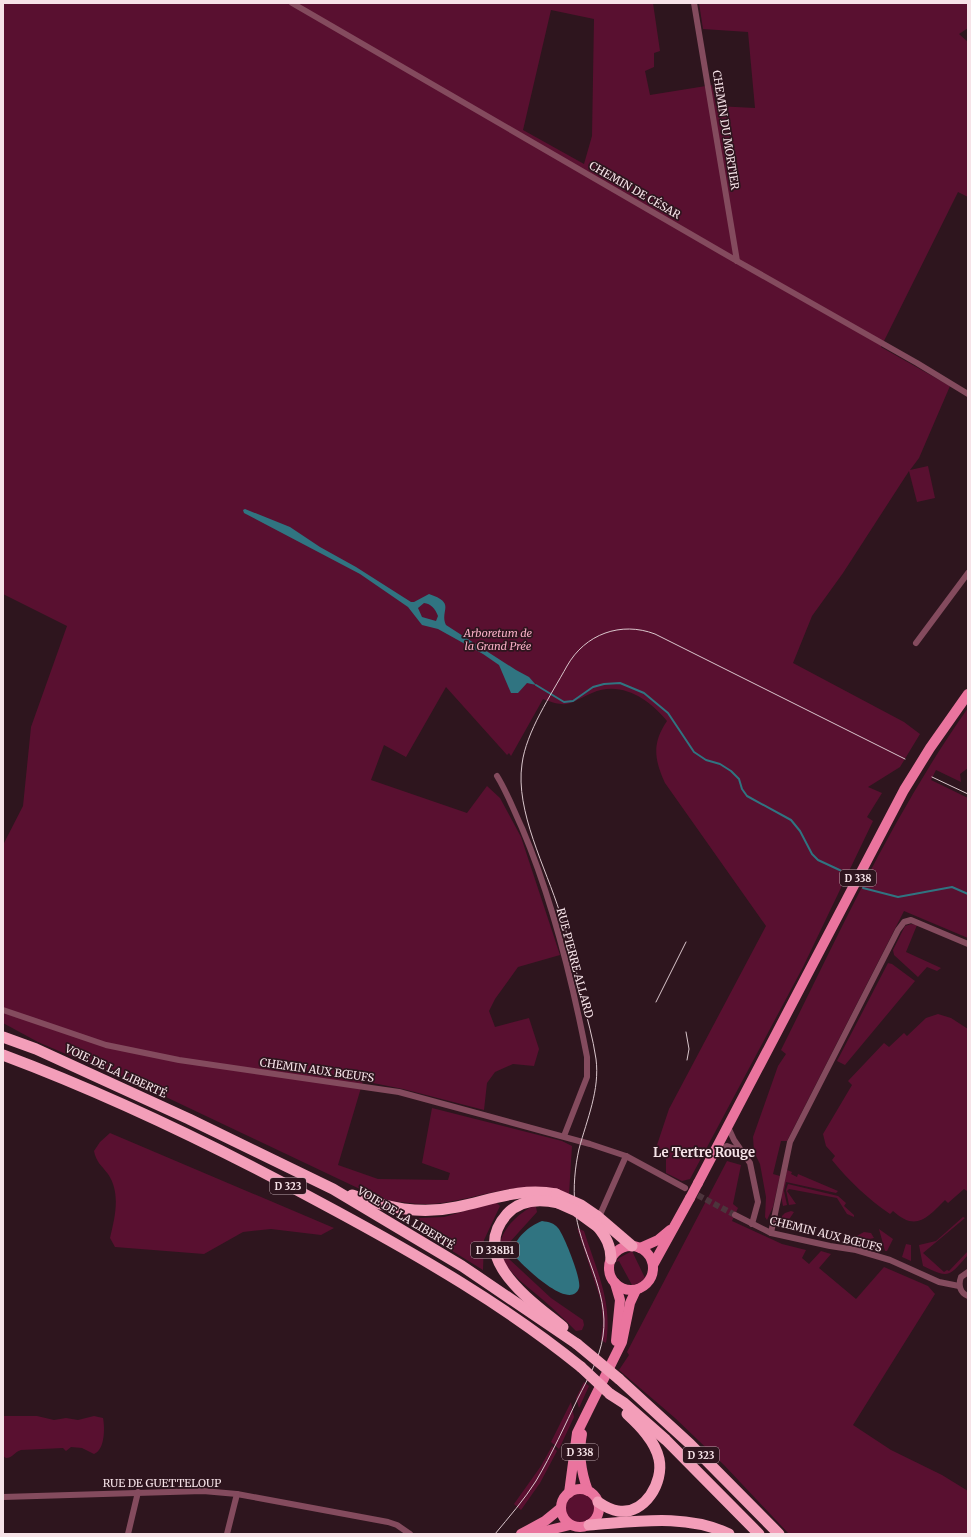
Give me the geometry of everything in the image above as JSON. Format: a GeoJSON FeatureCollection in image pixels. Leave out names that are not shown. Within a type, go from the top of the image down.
{"type":"FeatureCollection","features":[{"type":"Feature","properties":{"kind":"highway","name":"VOIE DE LA LIBERTÉ"},"geometry":{"type":"LineString","coordinates":[[3,1037],[36,1049],[189,1119],[332,1189],[462,1266],[577,1344],[619,1379],[701,1455],[779,1534]]}},
{"type":"Feature","properties":{"kind":"highway","name":"D 323"},"geometry":{"type":"LineString","coordinates":[[3,1055],[133,1109],[234,1157],[335,1210],[412,1253],[488,1301],[557,1348],[610,1394],[624,1403],[666,1440],[760,1534]]}},
{"type":"Feature","properties":{"kind":"highway"},"geometry":{"type":"LineString","coordinates":[[332,1189],[394,1209],[419,1211],[458,1207],[516,1193],[536,1191],[557,1199],[581,1205],[598,1220],[636,1247]]}},
{"type":"Feature","properties":{"kind":"highway","name":"D 338B1"},"geometry":{"type":"LineString","coordinates":[[557,1199],[524,1203],[511,1210],[500,1225],[496,1237],[495,1249],[497,1259],[508,1279],[563,1327],[577,1344]]}},
{"type":"Feature","properties":{"kind":"highway"},"geometry":{"type":"LineString","coordinates":[[598,1220],[610,1246],[611,1259]]}},
{"type":"Feature","properties":{"kind":"highway"},"geometry":{"type":"LineString","coordinates":[[598,1502],[612,1510],[631,1510],[648,1499],[656,1487],[659,1475],[659,1460],[653,1444],[643,1430],[621,1408],[610,1394]]}},
{"type":"Feature","properties":{"kind":"highway"},"geometry":{"type":"LineString","coordinates":[[589,1525],[637,1521],[682,1522],[714,1528],[729,1534]]}},
{"type":"Feature","properties":{"kind":"main road","name":"D 338"},"geometry":{"type":"LineString","coordinates":[[653,1265],[715,1151],[898,802],[934,742],[968,694]]}},
{"type":"Feature","properties":{"kind":"main road","name":"D 338"},"geometry":{"type":"LineString","coordinates":[[636,1247],[658,1240],[674,1226]]}},
{"type":"Feature","properties":{"kind":"main road"},"geometry":{"type":"LineString","coordinates":[[636,1247],[649,1255],[653,1265],[653,1275],[645,1286],[636,1290],[625,1290],[615,1283],[610,1272],[611,1259],[620,1249],[636,1247]]}},
{"type":"Feature","properties":{"kind":"main road","name":"D 338"},"geometry":{"type":"LineString","coordinates":[[615,1283],[620,1300],[615,1355]]}},
{"type":"Feature","properties":{"kind":"main road","name":"D 338"},"geometry":{"type":"LineString","coordinates":[[569,1493],[574,1443],[577,1433],[622,1342],[630,1303],[636,1290]]}},
{"type":"Feature","properties":{"kind":"main road","name":"D 338"},"geometry":{"type":"LineString","coordinates":[[587,1412],[580,1451],[582,1473],[588,1491]]}},
{"type":"Feature","properties":{"kind":"main road"},"geometry":{"type":"LineString","coordinates":[[533,1534],[570,1525],[580,1528],[595,1521],[599,1514],[598,1502],[594,1495],[588,1491],[578,1489],[569,1493],[563,1501],[561,1508],[563,1517],[570,1525]]}},
{"type":"Feature","properties":{"kind":"main road"},"geometry":{"type":"LineString","coordinates":[[521,1534],[545,1521],[561,1508]]}},
{"type":"Feature","properties":{"kind":"street","name":"CHEMIN DE CÉSAR"},"geometry":{"type":"LineString","coordinates":[[292,3],[737,261],[917,363],[968,394]]}},
{"type":"Feature","properties":{"kind":"street","name":"CHEMIN DU MORTIER"},"geometry":{"type":"LineString","coordinates":[[694,3],[737,261]]}},
{"type":"Feature","properties":{"kind":"street"},"geometry":{"type":"LineString","coordinates":[[916,642],[968,573]]}},
{"type":"Feature","properties":{"kind":"street","name":"RUE PIERRE ALLARD"},"geometry":{"type":"LineString","coordinates":[[497,776],[503,786],[531,850],[560,935],[588,1057],[587,1077],[564,1136]]}},
{"type":"Feature","properties":{"kind":"street"},"geometry":{"type":"LineString","coordinates":[[771,1233],[790,1142],[898,930],[904,922],[911,920],[968,944]]}},
{"type":"Feature","properties":{"kind":"street","name":"CHEMIN AUX BŒUFS"},"geometry":{"type":"LineString","coordinates":[[3,1010],[106,1045],[179,1060],[399,1092],[564,1136],[626,1156],[685,1188]]}},
{"type":"Feature","properties":{"kind":"street"},"geometry":{"type":"LineString","coordinates":[[728,1126],[734,1140],[750,1163],[758,1202],[752,1224]]}},
{"type":"Feature","properties":{"kind":"street"},"geometry":{"type":"LineString","coordinates":[[715,1151],[727,1146],[743,1152]]}},
{"type":"Feature","properties":{"kind":"street"},"geometry":{"type":"LineString","coordinates":[[598,1220],[626,1156]]}},
{"type":"Feature","properties":{"kind":"street","name":"CHEMIN AUX BŒUFS"},"geometry":{"type":"LineString","coordinates":[[734,1215],[771,1233],[856,1250],[890,1260],[939,1282],[959,1286]]}},
{"type":"Feature","properties":{"kind":"street"},"geometry":{"type":"LineString","coordinates":[[968,1272],[960,1277],[959,1286],[961,1291],[968,1296]]}},
{"type":"Feature","properties":{"kind":"street","name":"RUE DE GUETTELOUP"},"geometry":{"type":"LineString","coordinates":[[3,1497],[203,1491],[237,1494],[388,1522],[398,1525],[410,1534]]}},
{"type":"Feature","properties":{"kind":"street"},"geometry":{"type":"LineString","coordinates":[[128,1534],[138,1492]]}},
{"type":"Feature","properties":{"kind":"street"},"geometry":{"type":"LineString","coordinates":[[227,1534],[237,1494]]}},
{"type":"Feature","properties":{"kind":"green space","name":"Arboretum de la Grand Prée"},"geometry":{"type":"Polygon","coordinates":[[[3,3],[653,3],[660,51],[654,53],[654,67],[645,71],[650,95],[712,85],[716,106],[755,108],[748,32],[703,29],[699,3],[968,3],[968,28],[959,34],[968,42],[968,197],[958,192],[881,347],[950,386],[919,458],[910,470],[928,466],[935,498],[917,502],[909,471],[843,573],[812,616],[793,663],[904,722],[920,734],[900,767],[868,787],[882,793],[867,817],[873,821],[803,967],[690,1179],[682,1181],[666,1173],[666,1150],[656,1148],[669,1109],[766,926],[665,783],[661,774],[656,751],[659,737],[667,721],[652,706],[634,694],[624,690],[613,689],[592,693],[569,704],[558,704],[543,699],[511,756],[509,753],[507,755],[446,687],[406,757],[384,745],[371,780],[467,813],[487,786],[500,798],[521,837],[560,955],[518,967],[495,999],[489,1011],[495,1027],[529,1018],[539,1049],[534,1066],[513,1064],[495,1072],[487,1083],[484,1110],[403,1089],[363,1081],[338,1165],[378,1179],[448,1180],[450,1173],[422,1163],[432,1108],[562,1141],[572,1146],[569,1194],[536,1188],[521,1188],[435,1204],[383,1200],[168,1098],[38,1042],[3,1023],[3,845],[23,806],[31,727],[67,626],[3,594],[3,3]],[[551,10],[523,130],[584,164],[592,136],[594,19],[551,10]]]}},
{"type":"Feature","properties":{"kind":"green space"},"geometry":{"type":"Polygon","coordinates":[[[968,708],[968,768],[960,774],[961,782],[936,770],[931,780],[968,798],[968,938],[904,911],[787,1141],[781,1141],[773,1174],[780,1176],[773,1207],[767,1220],[765,1217],[766,1197],[760,1164],[754,1152],[753,1137],[778,1066],[786,1054],[781,1050],[891,832],[941,748],[968,708]]]}},
{"type":"Feature","properties":{"kind":"green space"},"geometry":{"type":"Polygon","coordinates":[[[911,924],[917,925],[906,952],[941,968],[937,971],[927,967],[918,977],[894,955],[893,950],[905,926],[911,924]]]}},
{"type":"Feature","properties":{"kind":"green space"},"geometry":{"type":"Polygon","coordinates":[[[888,963],[892,964],[915,981],[845,1065],[837,1061],[888,963]]]}},
{"type":"Feature","properties":{"kind":"green space"},"geometry":{"type":"Polygon","coordinates":[[[938,1014],[951,1018],[968,1029],[968,1190],[967,1191],[964,1189],[948,1203],[945,1200],[927,1217],[921,1220],[908,1221],[893,1211],[890,1214],[866,1196],[845,1175],[832,1160],[835,1156],[826,1146],[823,1134],[852,1085],[848,1081],[884,1043],[889,1047],[904,1033],[907,1036],[926,1018],[938,1014]]]}},
{"type":"Feature","properties":{"kind":"green space"},"geometry":{"type":"Polygon","coordinates":[[[110,1133],[334,1228],[321,1235],[271,1229],[243,1232],[204,1254],[115,1247],[110,1238],[114,1222],[116,1197],[112,1181],[98,1161],[94,1151],[100,1142],[110,1133]]]}},
{"type":"Feature","properties":{"kind":"green space"},"geometry":{"type":"Polygon","coordinates":[[[727,1161],[741,1165],[733,1204],[738,1208],[732,1221],[782,1244],[806,1250],[802,1258],[809,1264],[821,1251],[831,1254],[819,1268],[856,1299],[884,1267],[928,1286],[935,1294],[853,1425],[891,1450],[942,1475],[968,1491],[968,1534],[789,1534],[724,1465],[675,1418],[619,1370],[629,1355],[627,1352],[727,1161]]]}},
{"type":"Feature","properties":{"kind":"green space"},"geometry":{"type":"Polygon","coordinates":[[[787,1170],[792,1172],[791,1174],[797,1177],[798,1174],[838,1191],[836,1193],[786,1182],[784,1191],[787,1205],[783,1206],[781,1196],[787,1170]]]}},
{"type":"Feature","properties":{"kind":"green space"},"geometry":{"type":"Polygon","coordinates":[[[788,1184],[838,1196],[846,1203],[844,1206],[854,1215],[854,1217],[847,1214],[837,1198],[789,1189],[787,1191],[796,1204],[789,1205],[786,1190],[788,1184]]]}},
{"type":"Feature","properties":{"kind":"green space"},"geometry":{"type":"Polygon","coordinates":[[[496,1202],[500,1206],[484,1240],[483,1270],[425,1234],[419,1218],[444,1217],[496,1202]]]}},
{"type":"Feature","properties":{"kind":"green space"},"geometry":{"type":"Polygon","coordinates":[[[531,1207],[536,1207],[537,1212],[509,1243],[505,1251],[508,1258],[551,1298],[583,1320],[584,1325],[582,1330],[576,1331],[551,1307],[519,1280],[509,1269],[502,1257],[500,1242],[507,1228],[518,1216],[531,1207]]]}},
{"type":"Feature","properties":{"kind":"green space"},"geometry":{"type":"Polygon","coordinates":[[[791,1211],[794,1212],[784,1227],[781,1226],[782,1216],[791,1211]]]}},
{"type":"Feature","properties":{"kind":"green space"},"geometry":{"type":"Polygon","coordinates":[[[963,1217],[965,1218],[923,1253],[944,1272],[947,1270],[949,1271],[968,1251],[968,1255],[952,1272],[948,1274],[939,1273],[923,1266],[919,1245],[936,1241],[963,1217]]]}},
{"type":"Feature","properties":{"kind":"green space"},"geometry":{"type":"Polygon","coordinates":[[[577,1228],[584,1231],[602,1286],[608,1328],[606,1343],[601,1340],[603,1323],[601,1301],[577,1228]]]}},
{"type":"Feature","properties":{"kind":"green space"},"geometry":{"type":"Polygon","coordinates":[[[879,1229],[893,1239],[887,1251],[885,1251],[879,1229]]]}},
{"type":"Feature","properties":{"kind":"green space"},"geometry":{"type":"Polygon","coordinates":[[[864,1232],[871,1233],[874,1238],[861,1241],[851,1239],[864,1232]]]}},
{"type":"Feature","properties":{"kind":"green space"},"geometry":{"type":"Polygon","coordinates":[[[906,1244],[911,1245],[911,1261],[902,1257],[906,1244]]]}},
{"type":"Feature","properties":{"kind":"green space"},"geometry":{"type":"Polygon","coordinates":[[[632,1251],[645,1278],[639,1283],[632,1285],[619,1261],[616,1262],[619,1258],[632,1251]]]}},
{"type":"Feature","properties":{"kind":"green space"},"geometry":{"type":"Polygon","coordinates":[[[584,1382],[589,1386],[579,1408],[576,1398],[584,1382]]]}},
{"type":"Feature","properties":{"kind":"green space"},"geometry":{"type":"Polygon","coordinates":[[[571,1402],[574,1417],[559,1449],[551,1442],[571,1402]]]}},
{"type":"Feature","properties":{"kind":"green space"},"geometry":{"type":"Polygon","coordinates":[[[3,1416],[37,1416],[54,1420],[66,1418],[78,1420],[94,1416],[103,1418],[104,1433],[102,1443],[98,1452],[94,1454],[82,1448],[71,1447],[66,1451],[63,1448],[21,1450],[6,1458],[3,1456],[3,1416]]]}},
{"type":"Feature","properties":{"kind":"green space"},"geometry":{"type":"Polygon","coordinates":[[[552,1446],[557,1451],[540,1483],[521,1510],[514,1504],[541,1466],[552,1446]]]}},
{"type":"Feature","properties":{"kind":"green space"},"geometry":{"type":"Polygon","coordinates":[[[580,1494],[591,1498],[595,1509],[591,1520],[580,1524],[569,1520],[565,1509],[569,1498],[580,1494]]]}},
{"type":"Feature","properties":{"kind":"water"},"geometry":{"type":"Polygon","coordinates":[[[245,509],[290,527],[411,602],[414,602],[429,594],[437,597],[445,604],[444,620],[446,625],[529,677],[536,685],[527,683],[518,693],[511,693],[499,665],[483,654],[438,629],[422,625],[408,607],[360,574],[244,513],[243,510],[245,509]],[[424,603],[418,608],[422,617],[436,621],[438,616],[436,611],[431,605],[424,603]]]}},
{"type":"Feature","properties":{"kind":"water"},"geometry":{"type":"Polygon","coordinates":[[[542,1221],[551,1223],[561,1232],[578,1276],[579,1288],[574,1294],[566,1294],[556,1291],[545,1284],[512,1253],[516,1242],[523,1233],[542,1221]]]}},
{"type":"Feature","properties":{"kind":"waterway"},"geometry":{"type":"LineString","coordinates":[[536,685],[564,702],[573,701],[593,687],[604,684],[620,683],[644,693],[668,713],[694,752],[706,760],[720,764],[731,771],[739,779],[742,789],[747,796],[791,820],[800,831],[812,854],[818,860],[846,873]]}},
{"type":"Feature","properties":{"kind":"waterway"},"geometry":{"type":"LineString","coordinates":[[863,888],[898,897],[952,887],[968,894]]}},
{"type":"Feature","properties":{"kind":"tunnel"},"geometry":{"type":"LineString","coordinates":[[690,1191],[735,1215]]}},
{"type":"Feature","properties":{"kind":"tram line"},"geometry":{"type":"LineString","coordinates":[[495,1534],[536,1481],[558,1440],[593,1368],[603,1336],[604,1319],[598,1286],[577,1222],[574,1192],[575,1170],[579,1149],[589,1116],[596,1082],[596,1059],[592,1036],[570,945],[564,924],[533,839],[523,801],[521,782],[524,752],[528,739],[540,714],[567,666],[584,646],[594,638],[605,633],[629,629],[642,630],[655,634],[905,759]]}},
{"type":"Feature","properties":{"kind":"tram line"},"geometry":{"type":"LineString","coordinates":[[932,777],[968,794]]}},
{"type":"Feature","properties":{"kind":"tram line"},"geometry":{"type":"LineString","coordinates":[[656,1002],[686,942]]}},
{"type":"Feature","properties":{"kind":"tram line"},"geometry":{"type":"LineString","coordinates":[[686,1032],[689,1049],[687,1060]]}},
{"type":"Feature","properties":{"kind":"district","name":"Le Tertre Rouge"},"geometry":{"type":"Point","coordinates":[704,1152]}}]}
